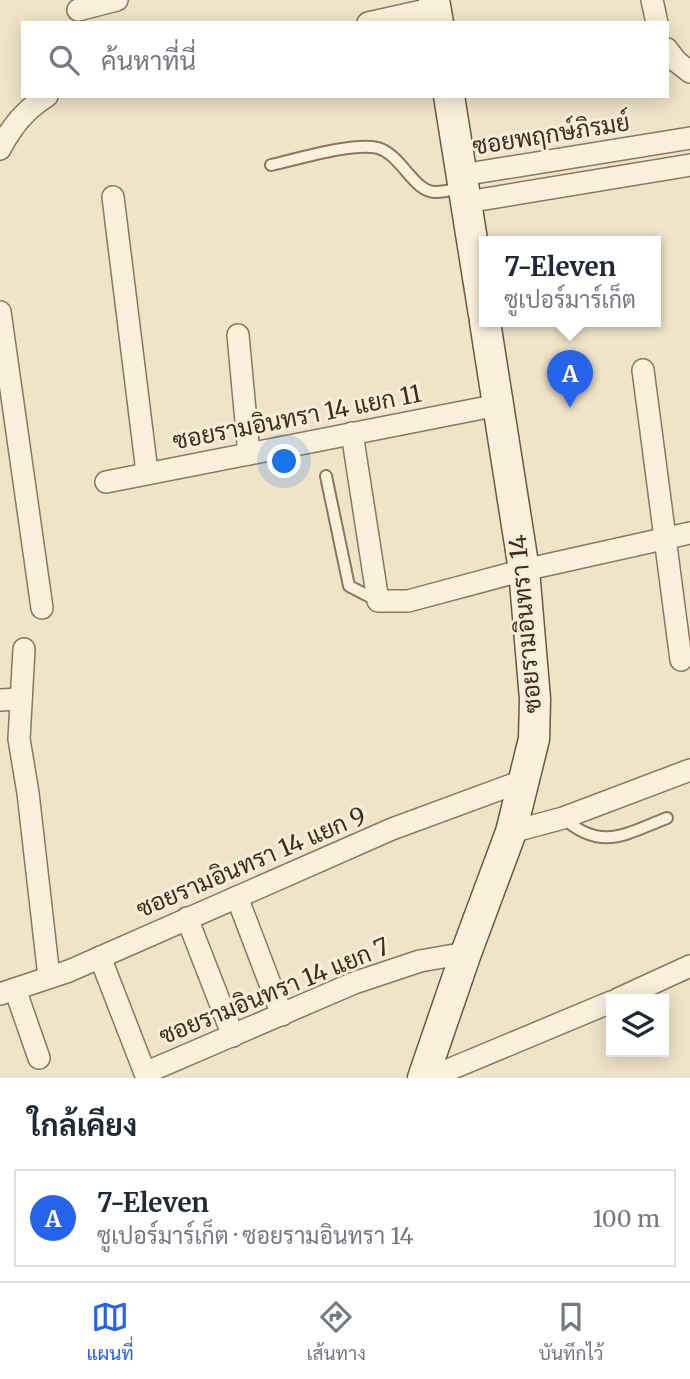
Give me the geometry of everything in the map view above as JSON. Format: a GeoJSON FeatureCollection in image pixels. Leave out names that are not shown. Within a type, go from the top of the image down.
{"type":"FeatureCollection","features":[{"type":"Feature","properties":{"kind":"street"},"geometry":{"type":"LineString","coordinates":[[78,11],[117,0]]}},
{"type":"Feature","properties":{"kind":"street"},"geometry":{"type":"LineString","coordinates":[[652,0],[657,21]]}},
{"type":"Feature","properties":{"kind":"street"},"geometry":{"type":"LineString","coordinates":[[378,21],[435,10]]}},
{"type":"Feature","properties":{"kind":"street"},"geometry":{"type":"LineString","coordinates":[[669,52],[690,72]]}},
{"type":"Feature","properties":{"kind":"street"},"geometry":{"type":"LineString","coordinates":[[0,149],[10,131],[29,108],[44,98]]}},
{"type":"Feature","properties":{"kind":"street"},"geometry":{"type":"LineString","coordinates":[[449,98],[479,283]]}},
{"type":"Feature","properties":{"kind":"street","name":"ซอยพฤกษ์ภิรมย์"},"geometry":{"type":"LineString","coordinates":[[464,188],[690,138]]}},
{"type":"Feature","properties":{"kind":"street"},"geometry":{"type":"LineString","coordinates":[[464,188],[690,165]]}},
{"type":"Feature","properties":{"kind":"street"},"geometry":{"type":"LineString","coordinates":[[113,197],[147,472]]}},
{"type":"Feature","properties":{"kind":"street"},"geometry":{"type":"LineString","coordinates":[[0,312],[41,608]]}},
{"type":"Feature","properties":{"kind":"street","name":"ซอยรามอินทรา 14"},"geometry":{"type":"LineString","coordinates":[[426,1078],[466,953],[512,832],[534,739],[535,699],[524,570],[486,327]]}},
{"type":"Feature","properties":{"kind":"street"},"geometry":{"type":"LineString","coordinates":[[239,335],[249,454]]}},
{"type":"Feature","properties":{"kind":"street"},"geometry":{"type":"LineString","coordinates":[[643,370],[681,660]]}},
{"type":"Feature","properties":{"kind":"street","name":"ซอยรามอินทรา 14 แยก 11"},"geometry":{"type":"LineString","coordinates":[[106,482],[498,405]]}},
{"type":"Feature","properties":{"kind":"street"},"geometry":{"type":"LineString","coordinates":[[352,433],[378,601],[408,601],[524,570],[690,533]]}},
{"type":"Feature","properties":{"kind":"street"},"geometry":{"type":"LineString","coordinates":[[24,649],[11,699],[30,806],[49,977]]}},
{"type":"Feature","properties":{"kind":"street"},"geometry":{"type":"LineString","coordinates":[[512,832],[563,818],[690,770]]}},
{"type":"Feature","properties":{"kind":"street","name":"ซอยรามอินทรา 14 แยก 9"},"geometry":{"type":"LineString","coordinates":[[8,991],[69,971],[392,830],[525,780]]}},
{"type":"Feature","properties":{"kind":"street"},"geometry":{"type":"LineString","coordinates":[[237,897],[282,1015]]}},
{"type":"Feature","properties":{"kind":"street"},"geometry":{"type":"LineString","coordinates":[[187,918],[233,1036]]}},
{"type":"Feature","properties":{"kind":"street","name":"ซอยรามอินทรา 14 แยก 7"},"geometry":{"type":"LineString","coordinates":[[100,957],[145,1073],[354,983],[401,967],[466,953]]}},
{"type":"Feature","properties":{"kind":"street"},"geometry":{"type":"LineString","coordinates":[[629,994],[690,966]]}},
{"type":"Feature","properties":{"kind":"street"},"geometry":{"type":"LineString","coordinates":[[8,991],[39,1058]]}},
{"type":"Feature","properties":{"kind":"street"},"geometry":{"type":"LineString","coordinates":[[426,1078],[606,1004]]}},
{"type":"Feature","properties":{"kind":"lane"},"geometry":{"type":"LineString","coordinates":[[271,165],[359,147],[378,148],[397,160],[421,187],[428,191],[435,193],[464,188]]}},
{"type":"Feature","properties":{"kind":"lane"},"geometry":{"type":"LineString","coordinates":[[326,476],[349,586],[378,601]]}},
{"type":"Feature","properties":{"kind":"lane"},"geometry":{"type":"LineString","coordinates":[[563,818],[577,830],[602,838],[618,836],[667,818]]}},
{"type":"Feature","properties":{"kind":"place","name":"7-Eleven"},"geometry":{"type":"Point","coordinates":[570,408]}}]}
